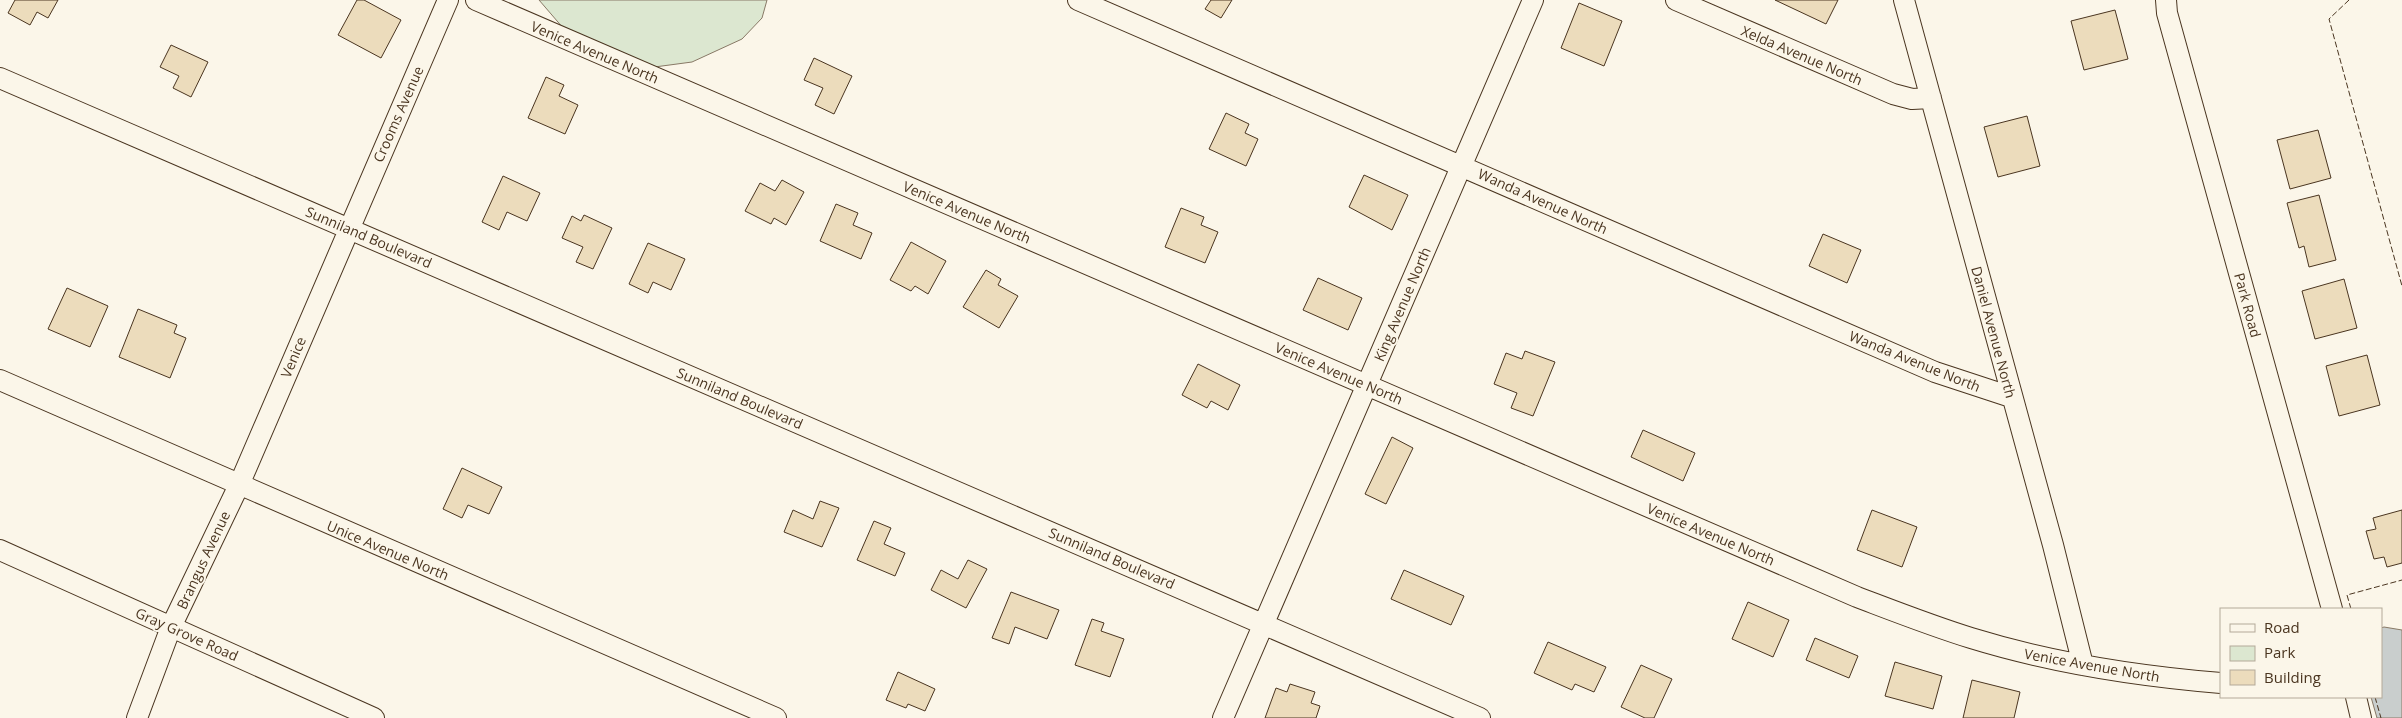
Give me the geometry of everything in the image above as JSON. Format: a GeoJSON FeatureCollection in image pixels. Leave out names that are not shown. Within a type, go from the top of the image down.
{"type":"FeatureCollection","features":[{"type":"Feature","properties":{"kind":"street","name":"Crooms Avenue"},"geometry":{"type":"LineString","coordinates":[[348,228],[448,0]]}},
{"type":"Feature","properties":{"kind":"street","name":"Venice Avenue North"},"geometry":{"type":"LineString","coordinates":[[476,0],[1866,600],[1972,638],[2083,665],[2128,673],[2220,683]]}},
{"type":"Feature","properties":{"kind":"street","name":"Wanda Avenue North"},"geometry":{"type":"LineString","coordinates":[[1078,0],[1936,372],[2011,397]]}},
{"type":"Feature","properties":{"kind":"street","name":"King Avenue North"},"geometry":{"type":"LineString","coordinates":[[1223,718],[1533,0]]}},
{"type":"Feature","properties":{"kind":"street","name":"Xelda Avenue North"},"geometry":{"type":"LineString","coordinates":[[1676,0],[1893,94],[1912,98],[1931,98]]}},
{"type":"Feature","properties":{"kind":"street","name":"Daniel Avenue North"},"geometry":{"type":"LineString","coordinates":[[1904,0],[2083,665]]}},
{"type":"Feature","properties":{"kind":"street","name":"Park Road"},"geometry":{"type":"LineString","coordinates":[[2166,0],[2167,13],[2332,608]]}},
{"type":"Feature","properties":{"kind":"street","name":"Sunniland Boulevard"},"geometry":{"type":"LineString","coordinates":[[0,78],[1480,718]]}},
{"type":"Feature","properties":{"kind":"street","name":"Venice"},"geometry":{"type":"LineString","coordinates":[[239,486],[348,228]]}},
{"type":"Feature","properties":{"kind":"street","name":"Unice Avenue North"},"geometry":{"type":"LineString","coordinates":[[0,380],[239,486],[776,718]]}},
{"type":"Feature","properties":{"kind":"street","name":"Brangus Avenue"},"geometry":{"type":"LineString","coordinates":[[137,718],[171,627],[239,486]]}},
{"type":"Feature","properties":{"kind":"street","name":"Gray Grove Road"},"geometry":{"type":"LineString","coordinates":[[0,550],[374,718]]}},
{"type":"Feature","properties":{"kind":"street"},"geometry":{"type":"LineString","coordinates":[[2356,698],[2362,718]]}},
{"type":"Feature","properties":{"kind":"green space"},"geometry":{"type":"Polygon","coordinates":[[[539,0],[767,0],[762,18],[742,39],[692,62],[647,68],[570,36],[539,0]]]}},
{"type":"Feature","properties":{"kind":"shaded area"},"geometry":{"type":"Polygon","coordinates":[[[2382,628],[2402,630],[2402,718],[2377,718],[2371,698],[2382,698],[2382,628]]]}},
{"type":"Feature","properties":{"kind":"building"},"geometry":{"type":"Polygon","coordinates":[[[15,0],[58,0],[48,18],[37,12],[30,25],[8,13],[15,0]]]}},
{"type":"Feature","properties":{"kind":"building"},"geometry":{"type":"Polygon","coordinates":[[[357,0],[364,0],[401,20],[381,58],[338,35],[357,0]]]}},
{"type":"Feature","properties":{"kind":"building"},"geometry":{"type":"Polygon","coordinates":[[[1211,0],[1232,0],[1221,18],[1205,9],[1211,0]]]}},
{"type":"Feature","properties":{"kind":"building"},"geometry":{"type":"Polygon","coordinates":[[[1775,0],[1838,0],[1826,24],[1775,0]]]}},
{"type":"Feature","properties":{"kind":"building"},"geometry":{"type":"Polygon","coordinates":[[[1579,3],[1622,21],[1604,66],[1561,48],[1579,3]]]}},
{"type":"Feature","properties":{"kind":"building"},"geometry":{"type":"Polygon","coordinates":[[[2115,10],[2128,59],[2084,70],[2071,21],[2115,10]]]}},
{"type":"Feature","properties":{"kind":"building"},"geometry":{"type":"Polygon","coordinates":[[[171,45],[208,62],[191,97],[173,88],[179,76],[160,67],[171,45]]]}},
{"type":"Feature","properties":{"kind":"building"},"geometry":{"type":"Polygon","coordinates":[[[814,58],[852,76],[834,114],[815,105],[823,88],[804,80],[814,58]]]}},
{"type":"Feature","properties":{"kind":"building"},"geometry":{"type":"Polygon","coordinates":[[[546,77],[564,85],[559,96],[578,105],[565,134],[528,118],[546,77]]]}},
{"type":"Feature","properties":{"kind":"building"},"geometry":{"type":"Polygon","coordinates":[[[1226,113],[1249,124],[1245,133],[1258,139],[1246,166],[1209,149],[1226,113]]]}},
{"type":"Feature","properties":{"kind":"building"},"geometry":{"type":"Polygon","coordinates":[[[2027,116],[2040,166],[1998,177],[1984,127],[2027,116]]]}},
{"type":"Feature","properties":{"kind":"building"},"geometry":{"type":"Polygon","coordinates":[[[2318,130],[2331,178],[2290,189],[2277,140],[2318,130]]]}},
{"type":"Feature","properties":{"kind":"building"},"geometry":{"type":"Polygon","coordinates":[[[1364,175],[1408,195],[1392,230],[1349,207],[1364,175]]]}},
{"type":"Feature","properties":{"kind":"building"},"geometry":{"type":"Polygon","coordinates":[[[503,176],[540,193],[527,221],[507,212],[499,230],[482,222],[503,176]]]}},
{"type":"Feature","properties":{"kind":"building"},"geometry":{"type":"Polygon","coordinates":[[[782,180],[804,192],[786,225],[774,218],[771,224],[745,211],[760,183],[775,191],[782,180]]]}},
{"type":"Feature","properties":{"kind":"building"},"geometry":{"type":"Polygon","coordinates":[[[2319,195],[2336,260],[2309,267],[2304,246],[2299,248],[2287,203],[2319,195]]]}},
{"type":"Feature","properties":{"kind":"building"},"geometry":{"type":"Polygon","coordinates":[[[836,204],[858,213],[853,225],[872,233],[861,259],[820,241],[836,204]]]}},
{"type":"Feature","properties":{"kind":"building"},"geometry":{"type":"Polygon","coordinates":[[[1181,208],[1204,217],[1201,225],[1218,232],[1205,263],[1165,247],[1181,208]]]}},
{"type":"Feature","properties":{"kind":"building"},"geometry":{"type":"Polygon","coordinates":[[[584,215],[612,228],[593,269],[576,262],[583,247],[562,238],[572,216],[581,221],[584,215]]]}},
{"type":"Feature","properties":{"kind":"building"},"geometry":{"type":"Polygon","coordinates":[[[1823,234],[1861,250],[1847,283],[1809,266],[1823,234]]]}},
{"type":"Feature","properties":{"kind":"building"},"geometry":{"type":"Polygon","coordinates":[[[911,242],[946,261],[928,294],[915,286],[911,291],[890,280],[911,242]]]}},
{"type":"Feature","properties":{"kind":"building"},"geometry":{"type":"Polygon","coordinates":[[[648,243],[685,259],[671,290],[653,282],[648,293],[629,284],[648,243]]]}},
{"type":"Feature","properties":{"kind":"building"},"geometry":{"type":"Polygon","coordinates":[[[986,270],[1001,279],[998,285],[1018,296],[999,328],[963,307],[986,270]]]}},
{"type":"Feature","properties":{"kind":"building"},"geometry":{"type":"Polygon","coordinates":[[[1318,278],[1362,298],[1348,330],[1303,310],[1318,278]]]}},
{"type":"Feature","properties":{"kind":"building"},"geometry":{"type":"Polygon","coordinates":[[[2344,279],[2357,328],[2315,339],[2302,291],[2344,279]]]}},
{"type":"Feature","properties":{"kind":"building"},"geometry":{"type":"Polygon","coordinates":[[[67,288],[108,306],[90,347],[48,329],[67,288]]]}},
{"type":"Feature","properties":{"kind":"building"},"geometry":{"type":"Polygon","coordinates":[[[138,309],[177,325],[174,333],[186,338],[170,378],[119,357],[138,309]]]}},
{"type":"Feature","properties":{"kind":"building"},"geometry":{"type":"Polygon","coordinates":[[[1525,351],[1555,362],[1533,416],[1511,408],[1517,393],[1494,384],[1506,353],[1522,359],[1525,351]]]}},
{"type":"Feature","properties":{"kind":"building"},"geometry":{"type":"Polygon","coordinates":[[[2367,355],[2380,405],[2339,416],[2326,366],[2367,355]]]}},
{"type":"Feature","properties":{"kind":"building"},"geometry":{"type":"Polygon","coordinates":[[[1198,364],[1240,385],[1228,410],[1211,401],[1207,408],[1182,395],[1198,364]]]}},
{"type":"Feature","properties":{"kind":"building"},"geometry":{"type":"Polygon","coordinates":[[[1643,430],[1695,453],[1683,481],[1631,457],[1643,430]]]}},
{"type":"Feature","properties":{"kind":"building"},"geometry":{"type":"Polygon","coordinates":[[[1392,437],[1413,448],[1386,504],[1365,494],[1392,437]]]}},
{"type":"Feature","properties":{"kind":"building"},"geometry":{"type":"Polygon","coordinates":[[[462,468],[502,487],[489,514],[468,505],[462,518],[443,509],[462,468]]]}},
{"type":"Feature","properties":{"kind":"building"},"geometry":{"type":"Polygon","coordinates":[[[820,501],[839,508],[822,547],[784,532],[793,510],[813,519],[820,501]]]}},
{"type":"Feature","properties":{"kind":"building"},"geometry":{"type":"Polygon","coordinates":[[[1872,510],[1917,527],[1902,567],[1857,550],[1872,510]]]}},
{"type":"Feature","properties":{"kind":"building"},"geometry":{"type":"Polygon","coordinates":[[[2402,510],[2402,563],[2387,567],[2384,557],[2374,559],[2366,531],[2376,529],[2373,518],[2402,510]]]}},
{"type":"Feature","properties":{"kind":"building"},"geometry":{"type":"Polygon","coordinates":[[[874,521],[891,528],[884,544],[905,553],[895,576],[857,560],[874,521]]]}},
{"type":"Feature","properties":{"kind":"building"},"geometry":{"type":"Polygon","coordinates":[[[968,560],[987,569],[966,608],[931,590],[941,570],[958,579],[968,560]]]}},
{"type":"Feature","properties":{"kind":"building"},"geometry":{"type":"Polygon","coordinates":[[[1404,570],[1464,596],[1451,625],[1391,599],[1404,570]]]}},
{"type":"Feature","properties":{"kind":"building"},"geometry":{"type":"Polygon","coordinates":[[[1011,592],[1059,610],[1047,639],[1015,627],[1009,644],[992,638],[1011,592]]]}},
{"type":"Feature","properties":{"kind":"building"},"geometry":{"type":"Polygon","coordinates":[[[1748,602],[1789,620],[1773,657],[1732,639],[1748,602]]]}},
{"type":"Feature","properties":{"kind":"building"},"geometry":{"type":"Polygon","coordinates":[[[1092,619],[1104,623],[1101,631],[1124,639],[1110,677],[1075,665],[1092,619]]]}},
{"type":"Feature","properties":{"kind":"building"},"geometry":{"type":"Polygon","coordinates":[[[1815,638],[1858,656],[1849,678],[1806,660],[1815,638]]]}},
{"type":"Feature","properties":{"kind":"building"},"geometry":{"type":"Polygon","coordinates":[[[1548,642],[1606,667],[1594,692],[1575,684],[1572,690],[1534,673],[1548,642]]]}},
{"type":"Feature","properties":{"kind":"building"},"geometry":{"type":"Polygon","coordinates":[[[1895,662],[1942,676],[1933,709],[1885,696],[1895,662]]]}},
{"type":"Feature","properties":{"kind":"building"},"geometry":{"type":"Polygon","coordinates":[[[1641,665],[1672,679],[1654,718],[1645,718],[1621,707],[1641,665]]]}},
{"type":"Feature","properties":{"kind":"building"},"geometry":{"type":"Polygon","coordinates":[[[898,672],[935,689],[925,711],[908,704],[906,708],[886,700],[898,672]]]}},
{"type":"Feature","properties":{"kind":"building"},"geometry":{"type":"Polygon","coordinates":[[[1972,680],[2020,692],[2014,718],[1963,718],[1972,680]]]}},
{"type":"Feature","properties":{"kind":"building"},"geometry":{"type":"Polygon","coordinates":[[[1290,684],[1315,692],[1311,703],[1320,706],[1316,718],[1265,718],[1276,688],[1287,692],[1290,684]]]}},
{"type":"Feature","properties":{"kind":"fence"},"geometry":{"type":"LineString","coordinates":[[2349,0],[2329,19],[2402,286]]}},
{"type":"Feature","properties":{"kind":"fence"},"geometry":{"type":"LineString","coordinates":[[2351,608],[2347,595],[2402,580]]}},
{"type":"Feature","properties":{"kind":"fence"},"geometry":{"type":"LineString","coordinates":[[2375,698],[2381,718]]}}]}
